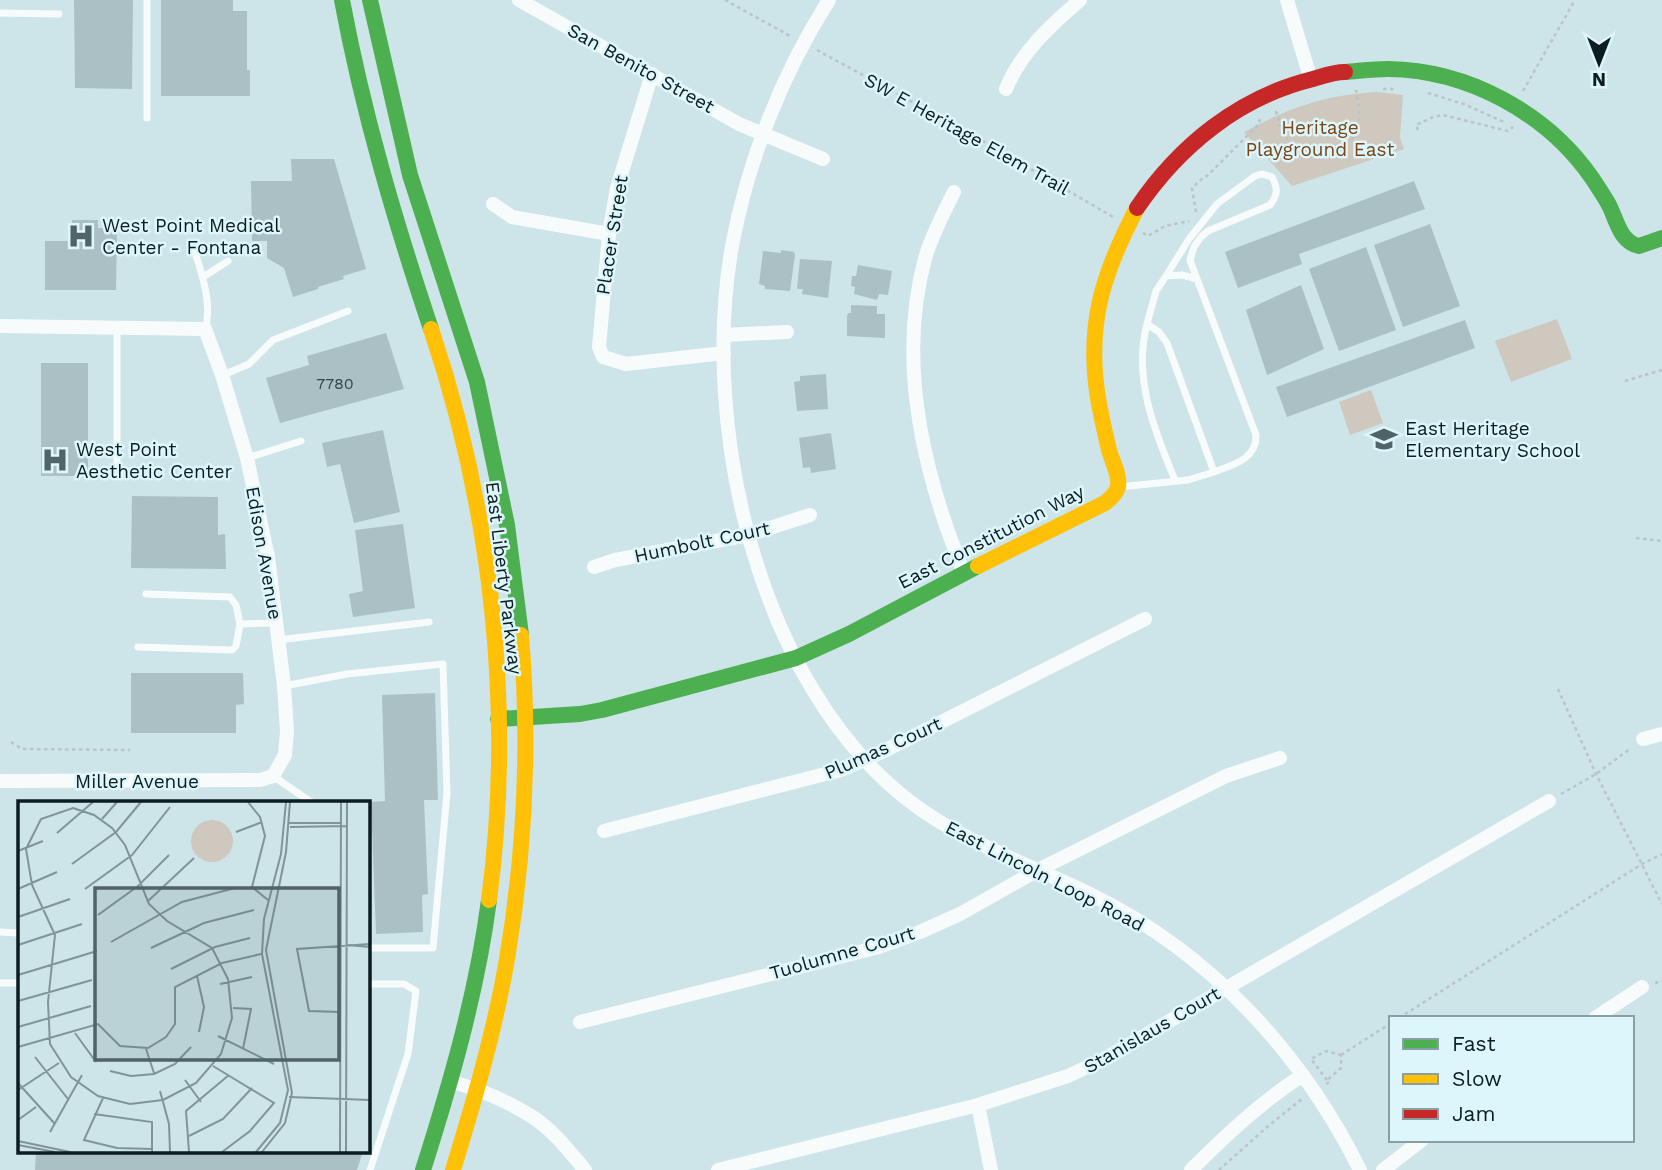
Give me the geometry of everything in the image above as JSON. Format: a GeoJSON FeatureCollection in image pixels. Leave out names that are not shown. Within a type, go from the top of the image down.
{"type":"FeatureCollection","features":[{"type":"Feature","properties":{"kind":"street","name":"East Liberty Parkway"},"geometry":{"type":"LineString","coordinates":[[342,0],[378,161],[447,381],[472,487],[495,642],[498,790],[492,880],[476,976],[452,1082],[423,1170]]}},
{"type":"Feature","properties":{"kind":"street","name":"East Liberty Parkway"},"geometry":{"type":"LineString","coordinates":[[370,0],[381,57],[417,200],[476,378],[487,421],[516,576],[526,718],[525,796],[513,918],[494,1024],[478,1089],[453,1170]]}},
{"type":"Feature","properties":{"kind":"street","name":"San Benito Street"},"geometry":{"type":"LineString","coordinates":[[519,0],[763,135],[823,159]]}},
{"type":"Feature","properties":{"kind":"street","name":"East Lincoln Loop Road"},"geometry":{"type":"LineString","coordinates":[[829,0],[802,42],[763,135],[745,192],[733,245],[724,335],[732,455],[748,535],[766,590],[796,657],[822,704],[863,761],[907,799],[945,827],[1128,914],[1171,942],[1226,987],[1265,1027],[1303,1075],[1360,1170]]}},
{"type":"Feature","properties":{"kind":"street"},"geometry":{"type":"LineString","coordinates":[[1006,89],[1014,69],[1027,52],[1080,0]]}},
{"type":"Feature","properties":{"kind":"street"},"geometry":{"type":"LineString","coordinates":[[1287,0],[1310,77]]}},
{"type":"Feature","properties":{"kind":"street"},"geometry":{"type":"LineString","coordinates":[[1118,487],[1098,406],[1094,356],[1095,325],[1102,287],[1118,242],[1152,184],[1178,154],[1240,107],[1310,77],[1356,70],[1399,69],[1453,79],[1515,106],[1564,142],[1598,185],[1623,236],[1630,243],[1639,246],[1662,239]]}},
{"type":"Feature","properties":{"kind":"street","name":"Placer Street"},"geometry":{"type":"LineString","coordinates":[[652,74],[625,159],[609,234],[598,333],[599,346],[603,357],[626,364],[724,353]]}},
{"type":"Feature","properties":{"kind":"street"},"geometry":{"type":"LineString","coordinates":[[954,192],[935,232],[924,266],[916,321],[915,363],[919,418],[930,475],[964,573]]}},
{"type":"Feature","properties":{"kind":"street"},"geometry":{"type":"LineString","coordinates":[[493,204],[512,217],[609,234]]}},
{"type":"Feature","properties":{"kind":"street"},"geometry":{"type":"LineString","coordinates":[[0,326],[205,329]]}},
{"type":"Feature","properties":{"kind":"street","name":"Edison Avenue"},"geometry":{"type":"LineString","coordinates":[[205,329],[247,458],[266,544],[287,731],[285,755],[273,776]]}},
{"type":"Feature","properties":{"kind":"street"},"geometry":{"type":"LineString","coordinates":[[724,335],[787,332]]}},
{"type":"Feature","properties":{"kind":"street","name":"East Constitution Way"},"geometry":{"type":"LineString","coordinates":[[498,719],[602,710],[796,657],[849,634],[1105,503],[1115,496],[1118,487]]}},
{"type":"Feature","properties":{"kind":"street","name":"Humbolt Court"},"geometry":{"type":"LineString","coordinates":[[594,567],[615,560],[748,535],[810,515]]}},
{"type":"Feature","properties":{"kind":"street","name":"Plumas Court"},"geometry":{"type":"LineString","coordinates":[[604,831],[808,780],[863,761],[1145,619]]}},
{"type":"Feature","properties":{"kind":"street"},"geometry":{"type":"LineString","coordinates":[[1643,739],[1662,734]]}},
{"type":"Feature","properties":{"kind":"street","name":"Tuolumne Court"},"geometry":{"type":"LineString","coordinates":[[580,1022],[879,947],[920,932],[960,914],[1038,870],[1226,776],[1280,758]]}},
{"type":"Feature","properties":{"kind":"street","name":"Miller Avenue"},"geometry":{"type":"LineString","coordinates":[[0,781],[238,781],[260,780],[273,776]]}},
{"type":"Feature","properties":{"kind":"street","name":"Stanislaus Court"},"geometry":{"type":"LineString","coordinates":[[718,1170],[978,1105],[1039,1087],[1088,1067],[1549,801]]}},
{"type":"Feature","properties":{"kind":"street"},"geometry":{"type":"LineString","coordinates":[[1598,1016],[1642,987]]}},
{"type":"Feature","properties":{"kind":"street"},"geometry":{"type":"LineString","coordinates":[[1191,1170],[1240,1124],[1303,1075]]}},
{"type":"Feature","properties":{"kind":"street"},"geometry":{"type":"LineString","coordinates":[[452,1082],[478,1089],[533,1116],[564,1145],[585,1170]]}},
{"type":"Feature","properties":{"kind":"street"},"geometry":{"type":"LineString","coordinates":[[978,1105],[991,1170]]}},
{"type":"Feature","properties":{"kind":"street"},"geometry":{"type":"LineString","coordinates":[[1383,1170],[1419,1142]]}},
{"type":"Feature","properties":{"kind":"lane"},"geometry":{"type":"LineString","coordinates":[[147,0],[147,118]]}},
{"type":"Feature","properties":{"kind":"lane"},"geometry":{"type":"LineString","coordinates":[[0,13],[59,14]]}},
{"type":"Feature","properties":{"kind":"lane"},"geometry":{"type":"LineString","coordinates":[[1118,487],[1188,480],[1248,457],[1254,450],[1256,435],[1191,260],[1201,237],[1208,231],[1270,205],[1276,198],[1277,187],[1272,177],[1262,174],[1255,176],[1217,204],[1189,239],[1156,291],[1144,337],[1143,379],[1146,401],[1175,480]]}},
{"type":"Feature","properties":{"kind":"lane"},"geometry":{"type":"LineString","coordinates":[[194,246],[203,277],[208,320],[205,329]]}},
{"type":"Feature","properties":{"kind":"lane"},"geometry":{"type":"LineString","coordinates":[[203,277],[228,261]]}},
{"type":"Feature","properties":{"kind":"lane"},"geometry":{"type":"LineString","coordinates":[[1166,276],[1182,275],[1197,279]]}},
{"type":"Feature","properties":{"kind":"lane"},"geometry":{"type":"LineString","coordinates":[[222,375],[249,363],[273,340],[348,312]]}},
{"type":"Feature","properties":{"kind":"lane"},"geometry":{"type":"LineString","coordinates":[[1147,324],[1159,332],[1167,343],[1214,472]]}},
{"type":"Feature","properties":{"kind":"lane"},"geometry":{"type":"LineString","coordinates":[[117,328],[117,466]]}},
{"type":"Feature","properties":{"kind":"lane"},"geometry":{"type":"LineString","coordinates":[[247,458],[301,441]]}},
{"type":"Feature","properties":{"kind":"lane"},"geometry":{"type":"LineString","coordinates":[[138,647],[232,650],[236,646],[240,624],[236,605],[230,597],[146,594]]}},
{"type":"Feature","properties":{"kind":"lane"},"geometry":{"type":"LineString","coordinates":[[240,624],[276,622]]}},
{"type":"Feature","properties":{"kind":"lane"},"geometry":{"type":"LineString","coordinates":[[278,640],[429,622]]}},
{"type":"Feature","properties":{"kind":"lane"},"geometry":{"type":"LineString","coordinates":[[284,686],[347,674],[443,664],[447,793],[432,948],[369,948]]}},
{"type":"Feature","properties":{"kind":"lane"},"geometry":{"type":"LineString","coordinates":[[273,776],[308,801]]}},
{"type":"Feature","properties":{"kind":"lane"},"geometry":{"type":"LineString","coordinates":[[0,932],[18,933]]}},
{"type":"Feature","properties":{"kind":"lane"},"geometry":{"type":"LineString","coordinates":[[0,983],[18,983]]}},
{"type":"Feature","properties":{"kind":"lane"},"geometry":{"type":"LineString","coordinates":[[369,984],[404,984],[416,991],[408,1054],[370,1170]]}},
{"type":"Feature","properties":{"kind":"path"},"geometry":{"type":"LineString","coordinates":[[725,0],[785,34]]}},
{"type":"Feature","properties":{"kind":"path"},"geometry":{"type":"LineString","coordinates":[[1525,87],[1575,0]]}},
{"type":"Feature","properties":{"kind":"path","name":"SW E Heritage Elem Trail"},"geometry":{"type":"LineString","coordinates":[[824,54],[971,134],[1109,215]]}},
{"type":"Feature","properties":{"kind":"path"},"geometry":{"type":"LineString","coordinates":[[1347,91],[1363,89]]}},
{"type":"Feature","properties":{"kind":"path"},"geometry":{"type":"LineString","coordinates":[[1378,89],[1406,90]]}},
{"type":"Feature","properties":{"kind":"path"},"geometry":{"type":"LineString","coordinates":[[1253,122],[1276,111],[1281,128],[1296,149],[1318,156],[1329,155],[1350,142],[1357,131],[1359,107],[1356,90]]}},
{"type":"Feature","properties":{"kind":"path"},"geometry":{"type":"LineString","coordinates":[[1422,92],[1464,104],[1505,123]]}},
{"type":"Feature","properties":{"kind":"path"},"geometry":{"type":"LineString","coordinates":[[1418,130],[1416,125],[1443,115],[1508,131],[1513,127]]}},
{"type":"Feature","properties":{"kind":"path"},"geometry":{"type":"LineString","coordinates":[[1144,233],[1148,236],[1165,226],[1196,217],[1192,188],[1258,125],[1260,118]]}},
{"type":"Feature","properties":{"kind":"path"},"geometry":{"type":"LineString","coordinates":[[1625,381],[1662,370]]}},
{"type":"Feature","properties":{"kind":"path"},"geometry":{"type":"LineString","coordinates":[[1636,538],[1662,541]]}},
{"type":"Feature","properties":{"kind":"path"},"geometry":{"type":"LineString","coordinates":[[1558,689],[1596,774],[1662,904]]}},
{"type":"Feature","properties":{"kind":"path"},"geometry":{"type":"LineString","coordinates":[[1549,801],[1596,774],[1643,739]]}},
{"type":"Feature","properties":{"kind":"path"},"geometry":{"type":"LineString","coordinates":[[10,742],[22,749],[130,750]]}},
{"type":"Feature","properties":{"kind":"path"},"geometry":{"type":"LineString","coordinates":[[1402,1016],[1662,853]]}},
{"type":"Feature","properties":{"kind":"path"},"geometry":{"type":"LineString","coordinates":[[1341,1055],[1341,1068],[1328,1081],[1311,1059],[1326,1051],[1341,1055],[1389,1024]]}},
{"type":"Feature","properties":{"kind":"path"},"geometry":{"type":"LineString","coordinates":[[1219,1170],[1296,1103]]}},
{"type":"Feature","properties":{"kind":"green space","name":"Heritage Playground East"},"geometry":{"type":"Polygon","coordinates":[[[1378,92],[1403,95],[1400,138],[1404,149],[1292,186],[1244,132],[1277,116],[1324,99],[1378,92]]]}},
{"type":"Feature","properties":{"kind":"green space"},"geometry":{"type":"Polygon","coordinates":[[[1557,319],[1572,359],[1511,382],[1495,341],[1557,319]]]}},
{"type":"Feature","properties":{"kind":"green space"},"geometry":{"type":"Polygon","coordinates":[[[1371,390],[1383,423],[1350,435],[1339,402],[1371,390]]]}},
{"type":"Feature","properties":{"kind":"building"},"geometry":{"type":"Polygon","coordinates":[[[74,0],[133,0],[132,89],[75,88],[74,0]]]}},
{"type":"Feature","properties":{"kind":"building"},"geometry":{"type":"Polygon","coordinates":[[[161,0],[233,0],[233,11],[247,11],[250,96],[161,96],[161,0]]]}},
{"type":"Feature","properties":{"kind":"building"},"geometry":{"type":"Polygon","coordinates":[[[291,159],[334,159],[366,269],[293,297],[284,268],[267,258],[267,241],[252,241],[251,181],[292,181],[291,159]]]}},
{"type":"Feature","properties":{"kind":"building"},"geometry":{"type":"Polygon","coordinates":[[[1414,181],[1425,209],[1299,254],[1302,264],[1238,288],[1225,252],[1414,181]]]}},
{"type":"Feature","properties":{"kind":"building"},"geometry":{"type":"Polygon","coordinates":[[[72,220],[98,220],[98,228],[117,228],[116,290],[45,290],[45,241],[72,241],[72,220]]]}},
{"type":"Feature","properties":{"kind":"building"},"geometry":{"type":"Polygon","coordinates":[[[1430,224],[1460,306],[1403,327],[1374,245],[1430,224]]]}},
{"type":"Feature","properties":{"kind":"building"},"geometry":{"type":"Polygon","coordinates":[[[1366,247],[1396,330],[1339,351],[1309,269],[1366,247]]]}},
{"type":"Feature","properties":{"kind":"building"},"geometry":{"type":"Polygon","coordinates":[[[781,250],[794,252],[795,255],[790,291],[765,289],[765,286],[759,284],[763,251],[781,253],[781,250]]]}},
{"type":"Feature","properties":{"kind":"building"},"geometry":{"type":"Polygon","coordinates":[[[800,259],[832,261],[828,298],[802,294],[803,289],[797,289],[800,259]]]}},
{"type":"Feature","properties":{"kind":"building"},"geometry":{"type":"Polygon","coordinates":[[[858,265],[892,271],[888,295],[879,294],[877,300],[854,294],[852,276],[856,276],[858,265]]]}},
{"type":"Feature","properties":{"kind":"building"},"geometry":{"type":"Polygon","coordinates":[[[1301,285],[1324,349],[1267,375],[1246,310],[1301,285]]]}},
{"type":"Feature","properties":{"kind":"building"},"geometry":{"type":"Polygon","coordinates":[[[851,305],[877,306],[877,314],[885,314],[885,338],[847,336],[847,317],[848,313],[851,313],[851,305]]]}},
{"type":"Feature","properties":{"kind":"building"},"geometry":{"type":"Polygon","coordinates":[[[1465,320],[1475,348],[1287,417],[1276,387],[1465,320]]]}},
{"type":"Feature","properties":{"kind":"building"},"geometry":{"type":"Polygon","coordinates":[[[386,333],[404,389],[280,423],[266,378],[309,365],[307,356],[386,333]]]}},
{"type":"Feature","properties":{"kind":"building"},"geometry":{"type":"Polygon","coordinates":[[[41,363],[88,363],[88,476],[41,476],[41,363]]]}},
{"type":"Feature","properties":{"kind":"building"},"geometry":{"type":"Polygon","coordinates":[[[826,374],[828,409],[797,411],[794,382],[800,381],[800,376],[826,374]]]}},
{"type":"Feature","properties":{"kind":"building"},"geometry":{"type":"Polygon","coordinates":[[[383,430],[400,512],[354,523],[340,464],[327,467],[322,443],[383,430]]]}},
{"type":"Feature","properties":{"kind":"building"},"geometry":{"type":"Polygon","coordinates":[[[831,433],[836,469],[811,473],[810,467],[803,468],[799,438],[831,433]]]}},
{"type":"Feature","properties":{"kind":"building"},"geometry":{"type":"Polygon","coordinates":[[[132,496],[218,497],[218,535],[225,534],[226,569],[131,568],[132,496]]]}},
{"type":"Feature","properties":{"kind":"building"},"geometry":{"type":"Polygon","coordinates":[[[403,524],[415,608],[353,617],[349,594],[363,591],[355,530],[403,524]]]}},
{"type":"Feature","properties":{"kind":"building"},"geometry":{"type":"Polygon","coordinates":[[[131,673],[243,673],[244,704],[236,705],[236,733],[131,733],[131,673]]]}},
{"type":"Feature","properties":{"kind":"building"},"geometry":{"type":"Polygon","coordinates":[[[435,693],[438,800],[424,800],[428,894],[422,895],[423,932],[376,934],[371,802],[385,801],[382,695],[435,693]]]}},
{"type":"Feature","properties":{"kind":"building"},"geometry":{"type":"Polygon","coordinates":[[[36,1152],[363,1152],[357,1170],[35,1170],[36,1152]]]}},
{"type":"Feature","properties":{"kind":"traffic: fast"},"geometry":{"type":"LineString","coordinates":[[342,0],[381,166],[431,329]]}},
{"type":"Feature","properties":{"kind":"traffic: fast"},"geometry":{"type":"LineString","coordinates":[[370,0],[410,175],[477,382],[507,525],[521,635]]}},
{"type":"Feature","properties":{"kind":"traffic: fast"},"geometry":{"type":"LineString","coordinates":[[1345,72],[1388,69],[1418,71],[1447,77],[1503,100],[1529,115],[1574,155],[1603,195],[1627,240],[1639,246],[1662,238]]}},
{"type":"Feature","properties":{"kind":"traffic: fast"},"geometry":{"type":"LineString","coordinates":[[498,719],[602,710],[796,658],[849,634],[978,566]]}},
{"type":"Feature","properties":{"kind":"traffic: fast"},"geometry":{"type":"LineString","coordinates":[[423,1170],[462,1036],[478,969],[489,900]]}},
{"type":"Feature","properties":{"kind":"traffic: slow"},"geometry":{"type":"LineString","coordinates":[[978,566],[1105,503],[1117,489],[1118,478],[1098,398],[1094,346],[1100,300],[1107,277],[1137,208]]}},
{"type":"Feature","properties":{"kind":"traffic: slow"},"geometry":{"type":"LineString","coordinates":[[431,329],[469,468],[483,539],[492,611],[498,684],[499,757],[489,900]]}},
{"type":"Feature","properties":{"kind":"traffic: slow"},"geometry":{"type":"LineString","coordinates":[[453,1170],[490,1039],[513,919],[524,798],[525,717],[521,635]]}},
{"type":"Feature","properties":{"kind":"traffic: jam"},"geometry":{"type":"LineString","coordinates":[[1137,208],[1172,164],[1213,127],[1236,111],[1286,87],[1345,72]]}},
{"type":"Feature","properties":{"kind":"place","name":"West Point Medical Center - Fontana"},"geometry":{"type":"Point","coordinates":[81,236]}},
{"type":"Feature","properties":{"kind":"place","name":"East Heritage Elementary School"},"geometry":{"type":"Point","coordinates":[1384,439]}},
{"type":"Feature","properties":{"kind":"place","name":"West Point Aesthetic Center"},"geometry":{"type":"Point","coordinates":[55,460]}}]}
